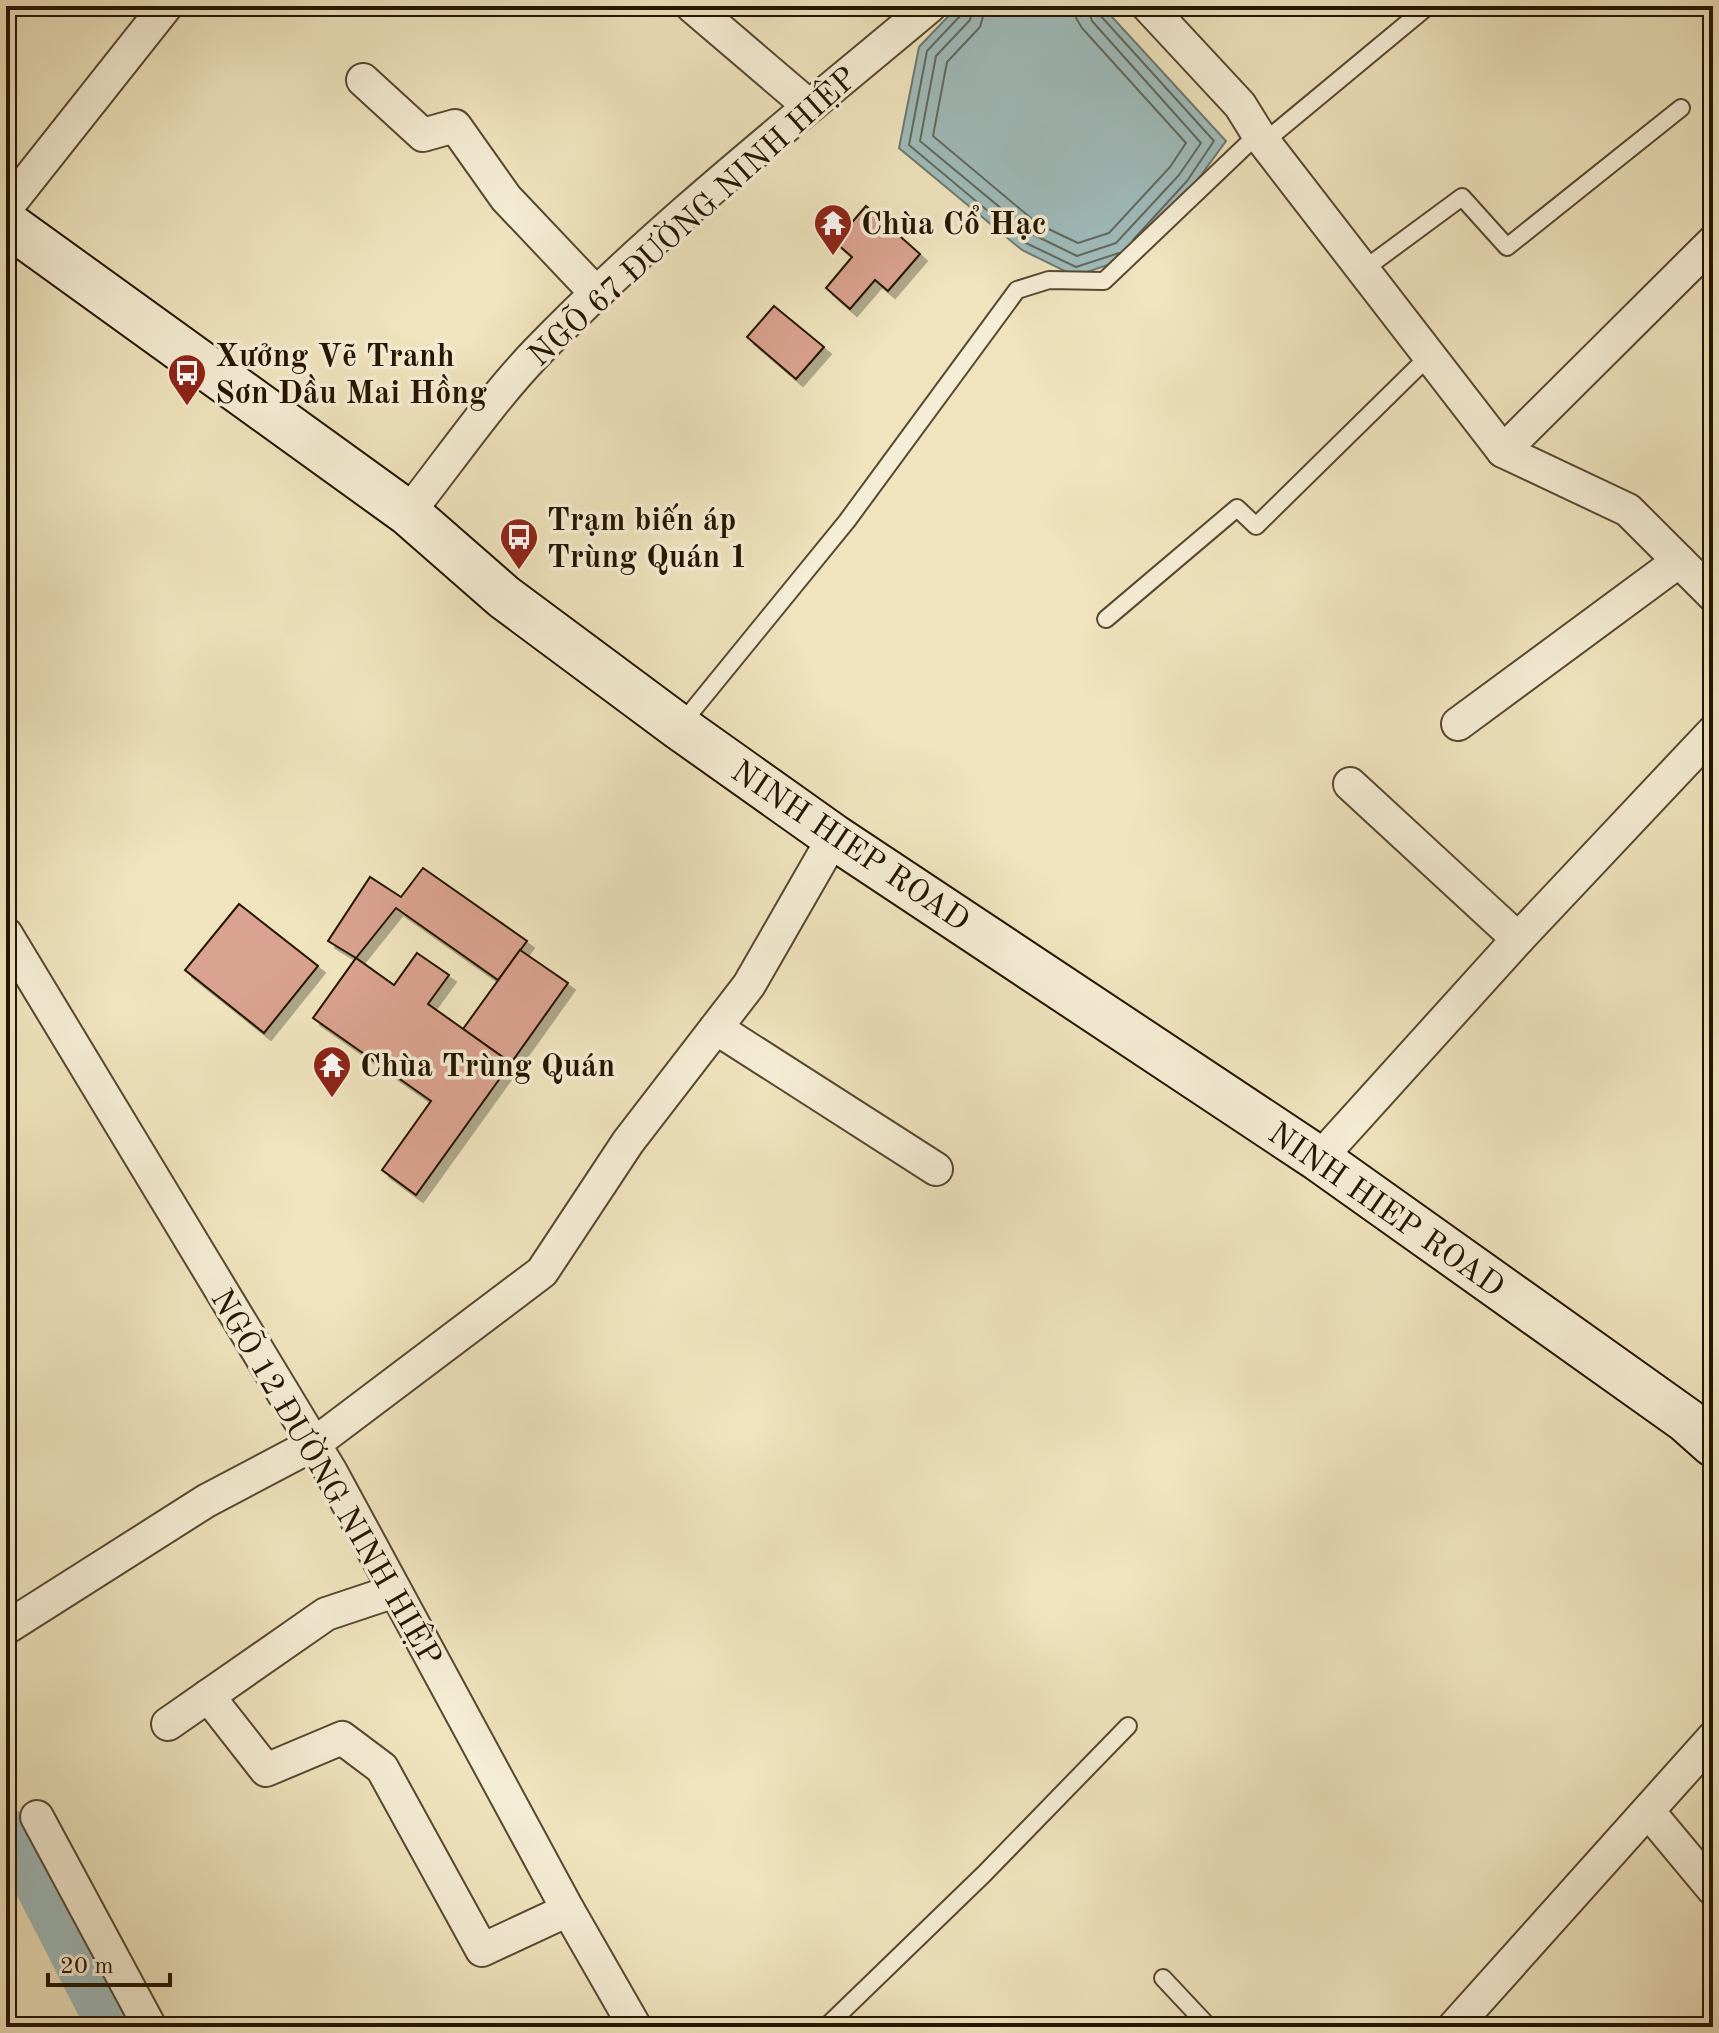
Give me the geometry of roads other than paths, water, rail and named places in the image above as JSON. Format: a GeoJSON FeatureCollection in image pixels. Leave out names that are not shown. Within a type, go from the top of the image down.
{"type":"FeatureCollection","features":[{"type":"Feature","properties":{"kind":"main road","name":"NINH HIEP ROAD"},"geometry":{"type":"LineString","coordinates":[[6,223],[408,513],[504,597],[679,727],[834,837],[1319,1159],[1686,1420],[1713,1444]]}},
{"type":"Feature","properties":{"kind":"street"},"geometry":{"type":"LineString","coordinates":[[6,208],[166,6]]}},
{"type":"Feature","properties":{"kind":"street"},"geometry":{"type":"LineString","coordinates":[[692,6],[809,106]]}},
{"type":"Feature","properties":{"kind":"street","name":"NGÕ 67 ĐƯỜNG NINH HIỆP"},"geometry":{"type":"LineString","coordinates":[[408,513],[535,353],[809,106],[930,6]]}},
{"type":"Feature","properties":{"kind":"street"},"geometry":{"type":"LineString","coordinates":[[1163,12],[1240,105],[1261,138],[1503,451],[1628,510],[1713,595]]}},
{"type":"Feature","properties":{"kind":"street"},"geometry":{"type":"LineString","coordinates":[[363,80],[423,135],[455,126],[506,198],[597,294]]}},
{"type":"Feature","properties":{"kind":"street"},"geometry":{"type":"LineString","coordinates":[[1503,451],[1713,242]]}},
{"type":"Feature","properties":{"kind":"street"},"geometry":{"type":"LineString","coordinates":[[1458,724],[1679,561]]}},
{"type":"Feature","properties":{"kind":"street"},"geometry":{"type":"LineString","coordinates":[[1319,1159],[1518,939],[1713,732]]}},
{"type":"Feature","properties":{"kind":"street"},"geometry":{"type":"LineString","coordinates":[[1350,784],[1518,939]]}},
{"type":"Feature","properties":{"kind":"street"},"geometry":{"type":"LineString","coordinates":[[6,1628],[206,1501],[314,1444],[542,1272],[628,1142],[749,985],[834,837]]}},
{"type":"Feature","properties":{"kind":"street","name":"NGÕ 12 ĐƯỜNG NINH HIỆP"},"geometry":{"type":"LineString","coordinates":[[6,934],[314,1444],[635,2027]]}},
{"type":"Feature","properties":{"kind":"street"},"geometry":{"type":"LineString","coordinates":[[716,1028],[936,1169]]}},
{"type":"Feature","properties":{"kind":"street"},"geometry":{"type":"LineString","coordinates":[[168,1724],[326,1614],[395,1591]]}},
{"type":"Feature","properties":{"kind":"street"},"geometry":{"type":"LineString","coordinates":[[208,1696],[266,1770],[342,1738],[382,1768],[482,1950],[568,1910]]}},
{"type":"Feature","properties":{"kind":"street"},"geometry":{"type":"LineString","coordinates":[[1454,2027],[1713,1738]]}},
{"type":"Feature","properties":{"kind":"street"},"geometry":{"type":"LineString","coordinates":[[1648,1811],[1713,1889]]}},
{"type":"Feature","properties":{"kind":"street"},"geometry":{"type":"LineString","coordinates":[[37,1817],[150,2027]]}},
{"type":"Feature","properties":{"kind":"lane"},"geometry":{"type":"LineString","coordinates":[[679,727],[847,521],[1017,290],[1049,280],[1104,281],[1261,138],[1428,6]]}},
{"type":"Feature","properties":{"kind":"lane"},"geometry":{"type":"LineString","coordinates":[[1363,270],[1462,197],[1507,247],[1681,108]]}},
{"type":"Feature","properties":{"kind":"lane"},"geometry":{"type":"LineString","coordinates":[[1106,619],[1237,508],[1256,526],[1429,356]]}},
{"type":"Feature","properties":{"kind":"lane"},"geometry":{"type":"LineString","coordinates":[[826,2027],[984,1874],[1128,1726]]}},
{"type":"Feature","properties":{"kind":"lane"},"geometry":{"type":"LineString","coordinates":[[1163,1978],[1209,2027]]}},
{"type":"Feature","properties":{"kind":"water"},"geometry":{"type":"Polygon","coordinates":[[[958,6],[1102,6],[1226,141],[1193,186],[1126,259],[1075,276],[1022,250],[899,148],[919,47],[958,6]]]}},
{"type":"Feature","properties":{"kind":"waterway"},"geometry":{"type":"LineString","coordinates":[[6,1828],[108,2027]]}},
{"type":"Feature","properties":{"kind":"place","name":"Chùa Cổ Hạc"},"geometry":{"type":"Point","coordinates":[833,257]}},
{"type":"Feature","properties":{"kind":"place","name":"Xưởng Vẽ Tranh Sơn Dầu Mai Hồng"},"geometry":{"type":"Point","coordinates":[187,407]}},
{"type":"Feature","properties":{"kind":"place","name":"Trạm biến áp Trùng Quán 1"},"geometry":{"type":"Point","coordinates":[519,571]}},
{"type":"Feature","properties":{"kind":"place","name":"Chùa Trùng Quán"},"geometry":{"type":"Point","coordinates":[332,1099]}}]}
